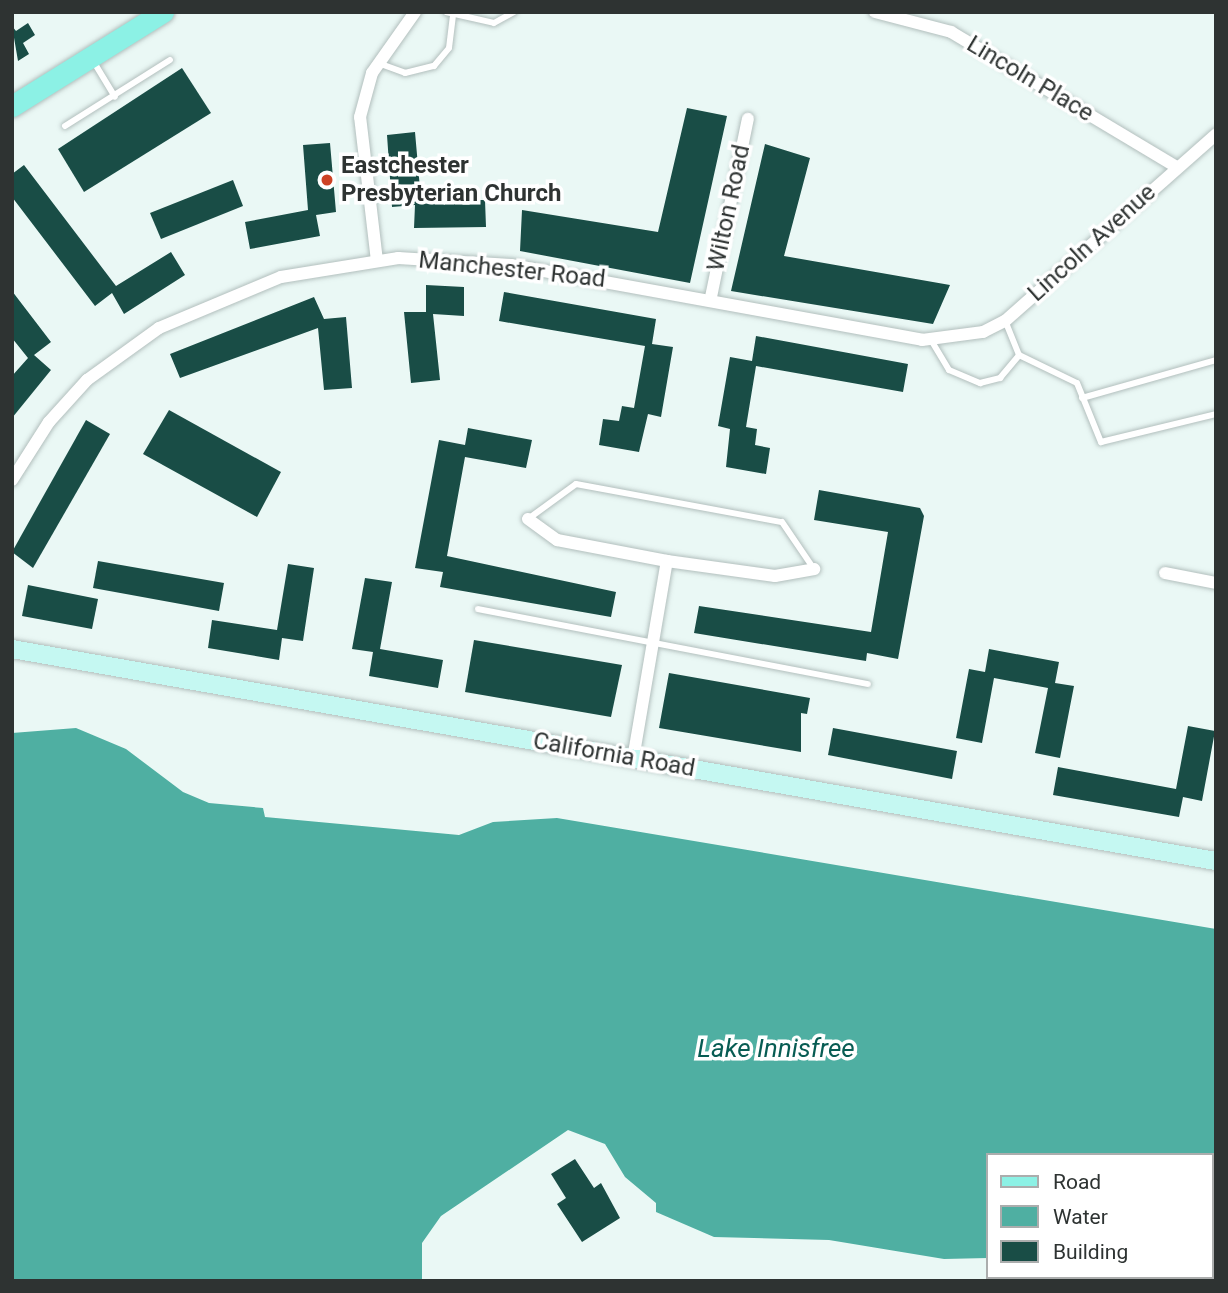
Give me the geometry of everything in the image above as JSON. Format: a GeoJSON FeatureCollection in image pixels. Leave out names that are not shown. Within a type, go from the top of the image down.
{"type":"FeatureCollection","features":[{"type":"Feature","properties":{"kind":"main road"},"geometry":{"type":"LineString","coordinates":[[12,106],[158,13]]}},
{"type":"Feature","properties":{"kind":"main road","name":"California Road"},"geometry":{"type":"LineString","coordinates":[[12,649],[1216,861]]}},
{"type":"Feature","properties":{"kind":"street"},"geometry":{"type":"LineString","coordinates":[[377,261],[359,136],[365,93],[377,63],[415,12]]}},
{"type":"Feature","properties":{"kind":"street","name":"Lincoln Place"},"geometry":{"type":"LineString","coordinates":[[875,12],[951,32],[1177,167]]}},
{"type":"Feature","properties":{"kind":"street","name":"Wilton Road"},"geometry":{"type":"LineString","coordinates":[[711,297],[748,119]]}},
{"type":"Feature","properties":{"kind":"street","name":"Lincoln Avenue"},"geometry":{"type":"LineString","coordinates":[[960,337],[1005,321],[1216,134]]}},
{"type":"Feature","properties":{"kind":"street","name":"Manchester Road"},"geometry":{"type":"LineString","coordinates":[[12,480],[49,422],[125,348],[198,307],[261,284],[377,261],[511,265],[711,297],[931,340],[960,337]]}},
{"type":"Feature","properties":{"kind":"street"},"geometry":{"type":"LineString","coordinates":[[528,519],[557,540],[667,561],[775,576],[814,569]]}},
{"type":"Feature","properties":{"kind":"street"},"geometry":{"type":"LineString","coordinates":[[633,758],[667,561]]}},
{"type":"Feature","properties":{"kind":"street"},"geometry":{"type":"LineString","coordinates":[[1165,573],[1216,583]]}},
{"type":"Feature","properties":{"kind":"lane"},"geometry":{"type":"LineString","coordinates":[[377,63],[405,73],[434,66],[449,48],[449,14],[494,23],[514,12]]}},
{"type":"Feature","properties":{"kind":"lane"},"geometry":{"type":"LineString","coordinates":[[91,57],[115,97]]}},
{"type":"Feature","properties":{"kind":"lane"},"geometry":{"type":"LineString","coordinates":[[65,126],[170,60]]}},
{"type":"Feature","properties":{"kind":"lane"},"geometry":{"type":"LineString","coordinates":[[1005,321],[1019,355],[1077,383],[1101,442],[1216,414]]}},
{"type":"Feature","properties":{"kind":"lane"},"geometry":{"type":"LineString","coordinates":[[931,340],[949,370],[980,383],[1000,378],[1019,355]]}},
{"type":"Feature","properties":{"kind":"lane"},"geometry":{"type":"LineString","coordinates":[[1082,398],[1216,360]]}},
{"type":"Feature","properties":{"kind":"lane"},"geometry":{"type":"LineString","coordinates":[[528,519],[576,484],[782,522],[814,569]]}},
{"type":"Feature","properties":{"kind":"lane"},"geometry":{"type":"LineString","coordinates":[[478,609],[869,684]]}},
{"type":"Feature","properties":{"kind":"water","name":"Lake Innisfree"},"geometry":{"type":"Polygon","coordinates":[[[76,728],[126,749],[183,792],[209,803],[263,808],[265,817],[459,835],[493,822],[557,818],[1216,929],[1216,1182],[1214,1153],[986,1153],[986,1258],[944,1259],[829,1240],[714,1237],[656,1212],[656,1203],[625,1177],[605,1144],[568,1130],[441,1216],[422,1243],[422,1281],[12,1281],[12,733],[76,728]]]}},
{"type":"Feature","properties":{"kind":"building"},"geometry":{"type":"Polygon","coordinates":[[[28,23],[35,35],[23,43],[29,54],[18,61],[12,26],[16,31],[28,23]]]}},
{"type":"Feature","properties":{"kind":"building"},"geometry":{"type":"Polygon","coordinates":[[[182,68],[211,113],[84,192],[58,149],[182,68]]]}},
{"type":"Feature","properties":{"kind":"building"},"geometry":{"type":"Polygon","coordinates":[[[687,108],[727,116],[690,283],[520,251],[522,210],[658,232],[687,108]]]}},
{"type":"Feature","properties":{"kind":"building"},"geometry":{"type":"Polygon","coordinates":[[[415,132],[421,200],[485,200],[486,227],[414,228],[415,205],[392,207],[387,135],[415,132]]]}},
{"type":"Feature","properties":{"kind":"building"},"geometry":{"type":"Polygon","coordinates":[[[330,143],[336,212],[316,215],[320,236],[250,249],[245,222],[308,210],[303,145],[330,143]]]}},
{"type":"Feature","properties":{"kind":"building"},"geometry":{"type":"Polygon","coordinates":[[[765,144],[810,158],[784,256],[950,285],[933,324],[731,291],[765,144]]]}},
{"type":"Feature","properties":{"kind":"building"},"geometry":{"type":"Polygon","coordinates":[[[24,165],[116,286],[171,252],[185,275],[124,314],[112,293],[95,306],[12,197],[12,174],[24,165]]]}},
{"type":"Feature","properties":{"kind":"building"},"geometry":{"type":"Polygon","coordinates":[[[233,180],[243,206],[161,239],[150,213],[233,180]]]}},
{"type":"Feature","properties":{"kind":"building"},"geometry":{"type":"Polygon","coordinates":[[[426,285],[464,287],[464,316],[433,314],[440,380],[411,383],[404,312],[426,312],[426,285]]]}},
{"type":"Feature","properties":{"kind":"building"},"geometry":{"type":"Polygon","coordinates":[[[12,291],[51,342],[34,355],[51,370],[12,418],[12,376],[28,358],[12,338],[12,291]]]}},
{"type":"Feature","properties":{"kind":"building"},"geometry":{"type":"Polygon","coordinates":[[[504,292],[656,319],[652,344],[673,347],[661,417],[648,414],[639,452],[599,445],[603,419],[619,421],[622,406],[634,408],[645,346],[499,321],[504,292]]]}},
{"type":"Feature","properties":{"kind":"building"},"geometry":{"type":"Polygon","coordinates":[[[314,297],[324,319],[346,317],[352,388],[324,390],[318,328],[180,378],[170,354],[314,297]]]}},
{"type":"Feature","properties":{"kind":"building"},"geometry":{"type":"Polygon","coordinates":[[[756,336],[908,364],[903,392],[756,366],[746,427],[757,429],[755,445],[770,448],[766,474],[726,467],[730,429],[718,426],[730,357],[752,361],[756,336]]]}},
{"type":"Feature","properties":{"kind":"building"},"geometry":{"type":"Polygon","coordinates":[[[169,410],[281,472],[257,517],[143,454],[169,410]]]}},
{"type":"Feature","properties":{"kind":"building"},"geometry":{"type":"Polygon","coordinates":[[[86,420],[110,434],[33,568],[12,552],[86,420]]]}},
{"type":"Feature","properties":{"kind":"building"},"geometry":{"type":"Polygon","coordinates":[[[468,428],[532,440],[526,468],[465,457],[447,556],[616,592],[611,617],[440,587],[443,572],[415,568],[439,440],[465,445],[468,428]]]}},
{"type":"Feature","properties":{"kind":"building"},"geometry":{"type":"Polygon","coordinates":[[[819,490],[920,508],[924,516],[898,659],[867,653],[866,661],[694,633],[699,606],[871,632],[888,532],[814,520],[819,490]]]}},
{"type":"Feature","properties":{"kind":"building"},"geometry":{"type":"Polygon","coordinates":[[[98,561],[224,583],[219,611],[93,588],[98,561]]]}},
{"type":"Feature","properties":{"kind":"building"},"geometry":{"type":"Polygon","coordinates":[[[288,564],[314,568],[303,641],[282,638],[279,660],[208,648],[212,620],[277,630],[288,564]]]}},
{"type":"Feature","properties":{"kind":"building"},"geometry":{"type":"Polygon","coordinates":[[[365,578],[392,582],[380,649],[443,660],[438,688],[369,676],[373,652],[352,649],[365,578]]]}},
{"type":"Feature","properties":{"kind":"building"},"geometry":{"type":"Polygon","coordinates":[[[28,585],[98,599],[92,629],[22,616],[28,585]]]}},
{"type":"Feature","properties":{"kind":"building"},"geometry":{"type":"Polygon","coordinates":[[[474,640],[622,665],[611,717],[465,692],[474,640]]]}},
{"type":"Feature","properties":{"kind":"building"},"geometry":{"type":"Polygon","coordinates":[[[989,649],[1059,662],[1055,683],[1074,686],[1060,758],[1035,753],[1048,688],[994,678],[982,743],[956,738],[969,669],[985,672],[989,649]]]}},
{"type":"Feature","properties":{"kind":"building"},"geometry":{"type":"Polygon","coordinates":[[[669,673],[810,698],[807,714],[801,713],[801,752],[659,728],[669,673]]]}},
{"type":"Feature","properties":{"kind":"building"},"geometry":{"type":"Polygon","coordinates":[[[1188,726],[1215,731],[1202,801],[1183,797],[1179,817],[1053,795],[1058,767],[1176,789],[1188,726]]]}},
{"type":"Feature","properties":{"kind":"building"},"geometry":{"type":"Polygon","coordinates":[[[833,728],[957,751],[952,779],[828,755],[833,728]]]}},
{"type":"Feature","properties":{"kind":"building"},"geometry":{"type":"Polygon","coordinates":[[[575,1159],[594,1188],[601,1183],[620,1218],[582,1242],[557,1204],[566,1198],[551,1174],[575,1159]]]}},
{"type":"Feature","properties":{"kind":"place","name":"Eastchester Presbyterian Church"},"geometry":{"type":"Point","coordinates":[327,180]}}]}
